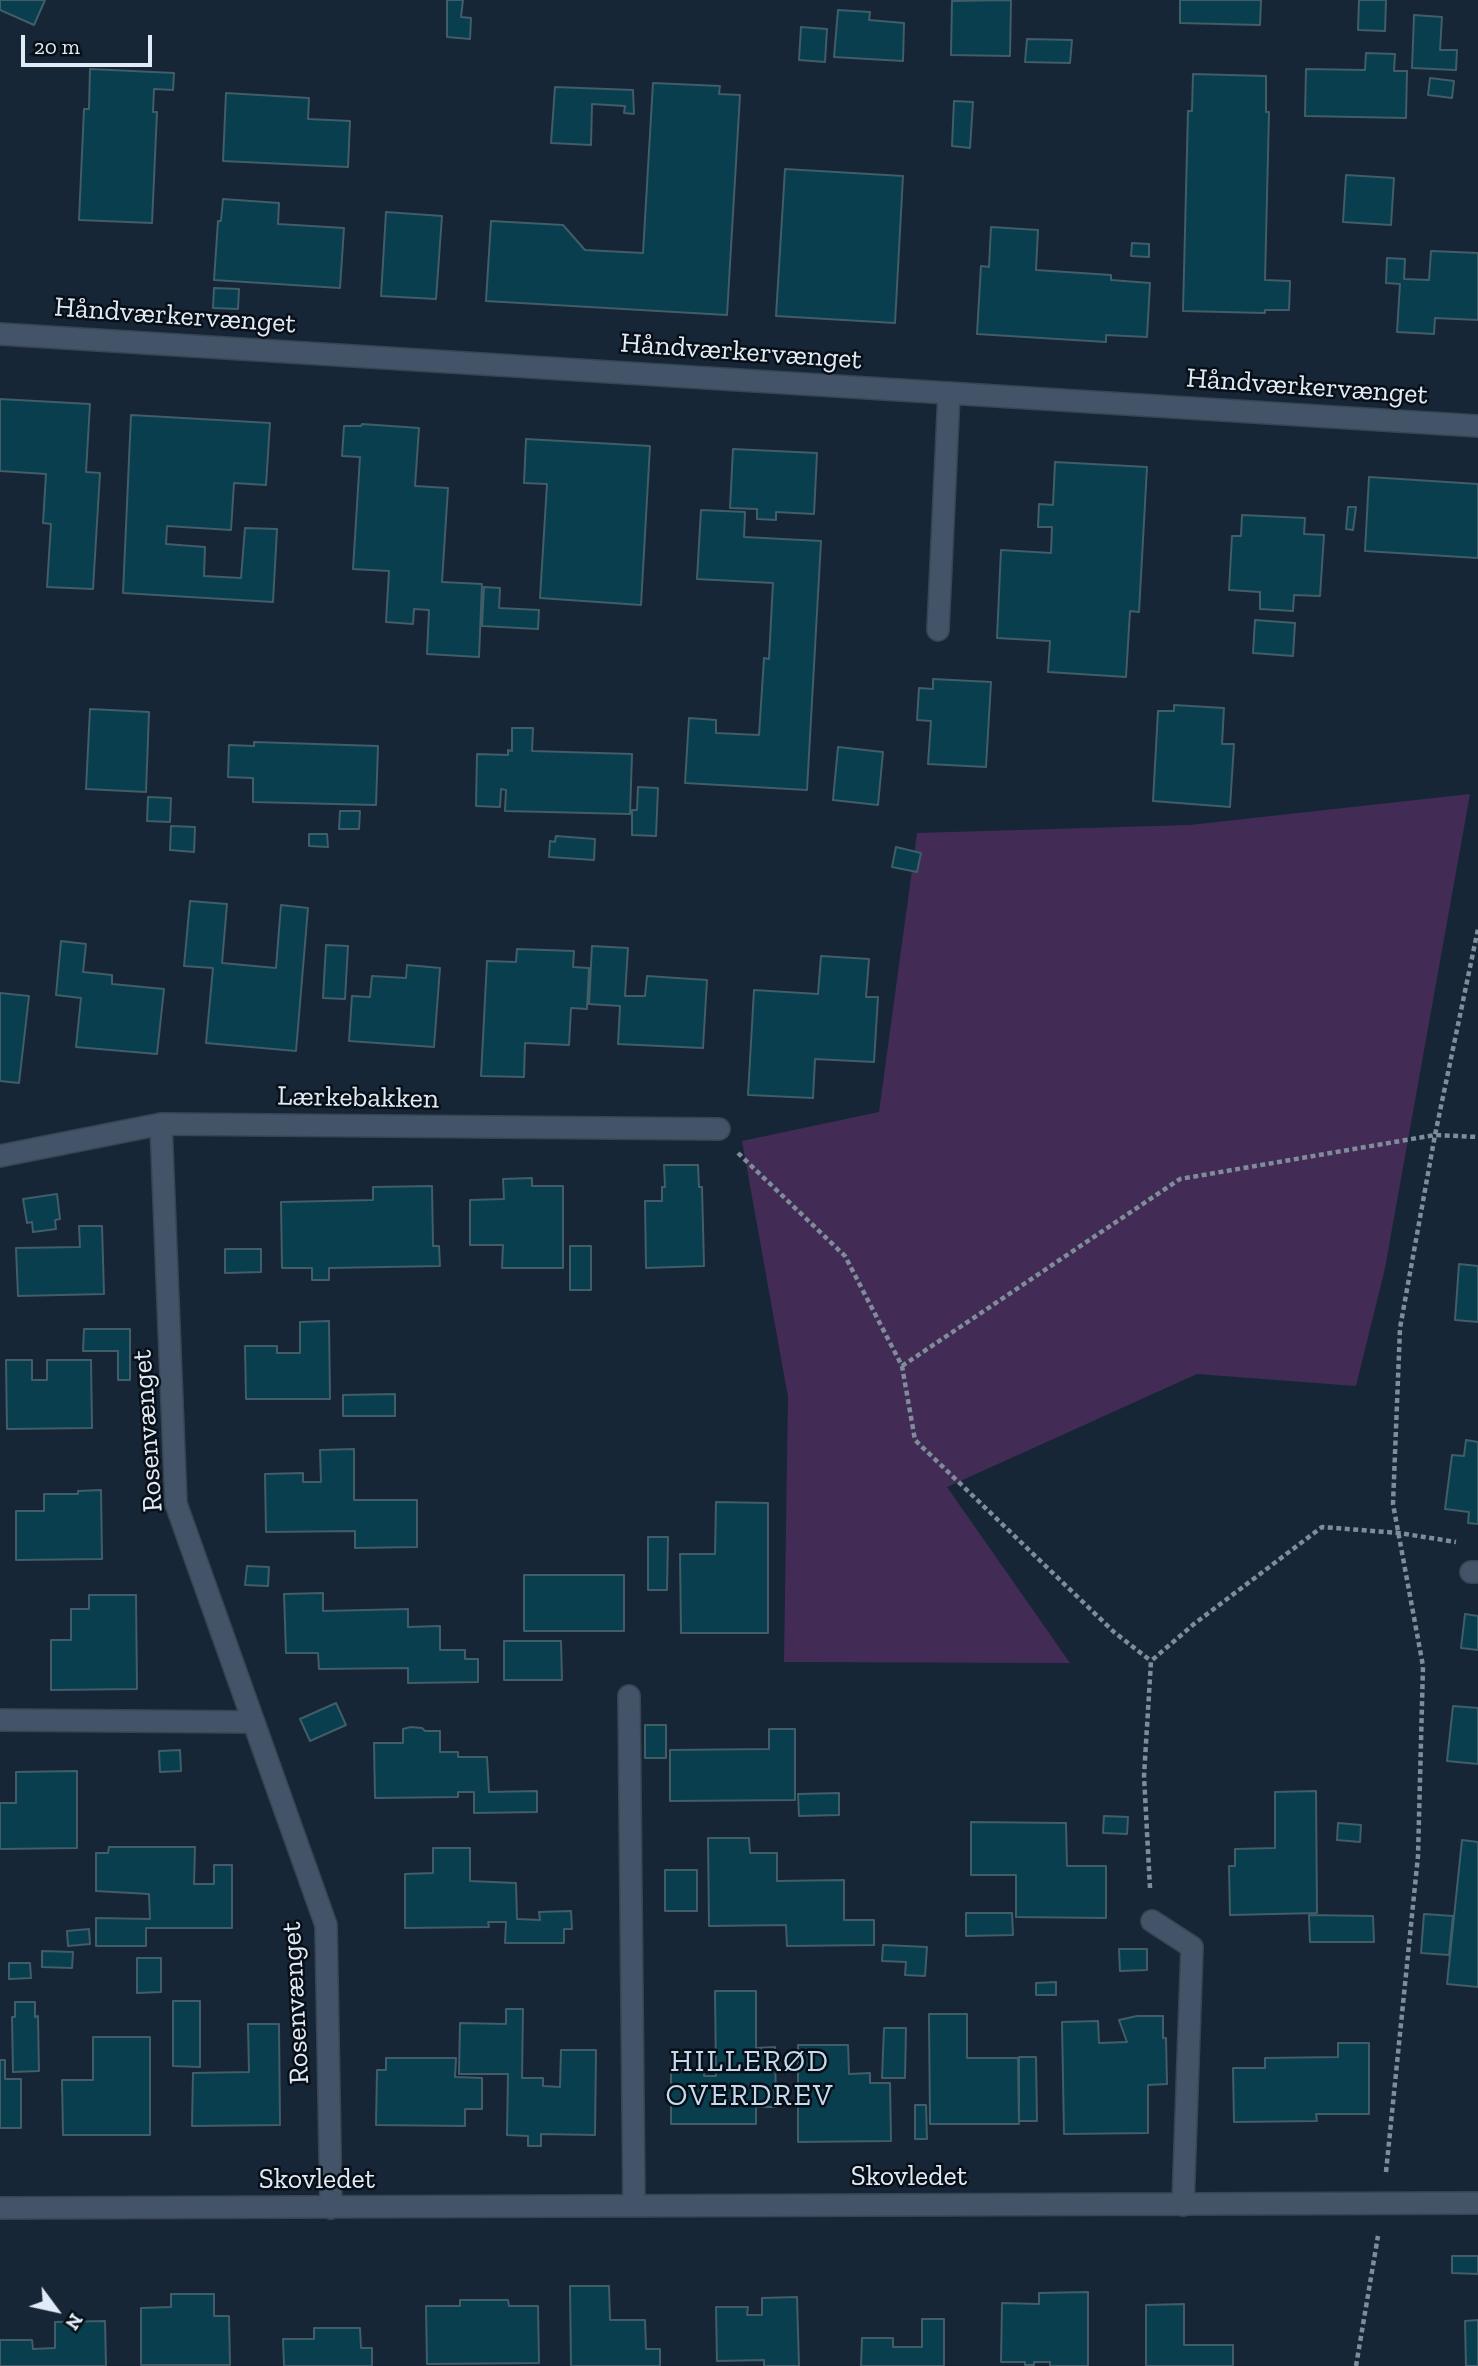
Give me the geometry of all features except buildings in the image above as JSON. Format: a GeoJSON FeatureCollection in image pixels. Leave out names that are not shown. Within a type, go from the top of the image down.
{"type":"FeatureCollection","features":[{"type":"Feature","properties":{"kind":"street","name":"Håndværkervænget"},"geometry":{"type":"LineString","coordinates":[[0,334],[1478,426]]}},
{"type":"Feature","properties":{"kind":"street"},"geometry":{"type":"LineString","coordinates":[[938,630],[949,393]]}},
{"type":"Feature","properties":{"kind":"street","name":"Lærkebakken"},"geometry":{"type":"LineString","coordinates":[[0,1156],[161,1124],[719,1129]]}},
{"type":"Feature","properties":{"kind":"street","name":"Rosenvænget"},"geometry":{"type":"LineString","coordinates":[[161,1124],[176,1504],[326,1925],[331,2208]]}},
{"type":"Feature","properties":{"kind":"street"},"geometry":{"type":"LineString","coordinates":[[629,1696],[634,2206]]}},
{"type":"Feature","properties":{"kind":"street"},"geometry":{"type":"LineString","coordinates":[[0,1720],[253,1722]]}},
{"type":"Feature","properties":{"kind":"street"},"geometry":{"type":"LineString","coordinates":[[1152,1920],[1192,1947],[1183,2205]]}},
{"type":"Feature","properties":{"kind":"street","name":"Skovledet"},"geometry":{"type":"LineString","coordinates":[[0,2208],[1478,2203]]}},
{"type":"Feature","properties":{"kind":"path"},"geometry":{"type":"LineString","coordinates":[[1356,2366],[1383,2204],[1418,1856],[1423,1666],[1393,1504],[1400,1328],[1434,1135],[1478,929]]}},
{"type":"Feature","properties":{"kind":"path"},"geometry":{"type":"LineString","coordinates":[[902,1366],[1180,1179],[1434,1135],[1478,1137]]}},
{"type":"Feature","properties":{"kind":"path"},"geometry":{"type":"LineString","coordinates":[[733,1147],[845,1256],[902,1366],[915,1440],[1114,1632],[1151,1661]]}},
{"type":"Feature","properties":{"kind":"path"},"geometry":{"type":"LineString","coordinates":[[1152,1920],[1144,1776],[1151,1661],[1194,1624],[1322,1527],[1399,1533],[1460,1543],[1475,1572]]}},
{"type":"Feature","properties":{"kind":"shaded area"},"geometry":{"type":"Polygon","coordinates":[[[1470,794],[1385,1268],[1356,1386],[1197,1374],[947,1487],[1070,1663],[784,1662],[788,1397],[742,1141],[879,1112],[917,833],[1190,825],[1470,794]]]}},
{"type":"Feature","properties":{"kind":"district","name":"HILLERØD OVERDREV"},"geometry":{"type":"Point","coordinates":[750,2079]}}]}
